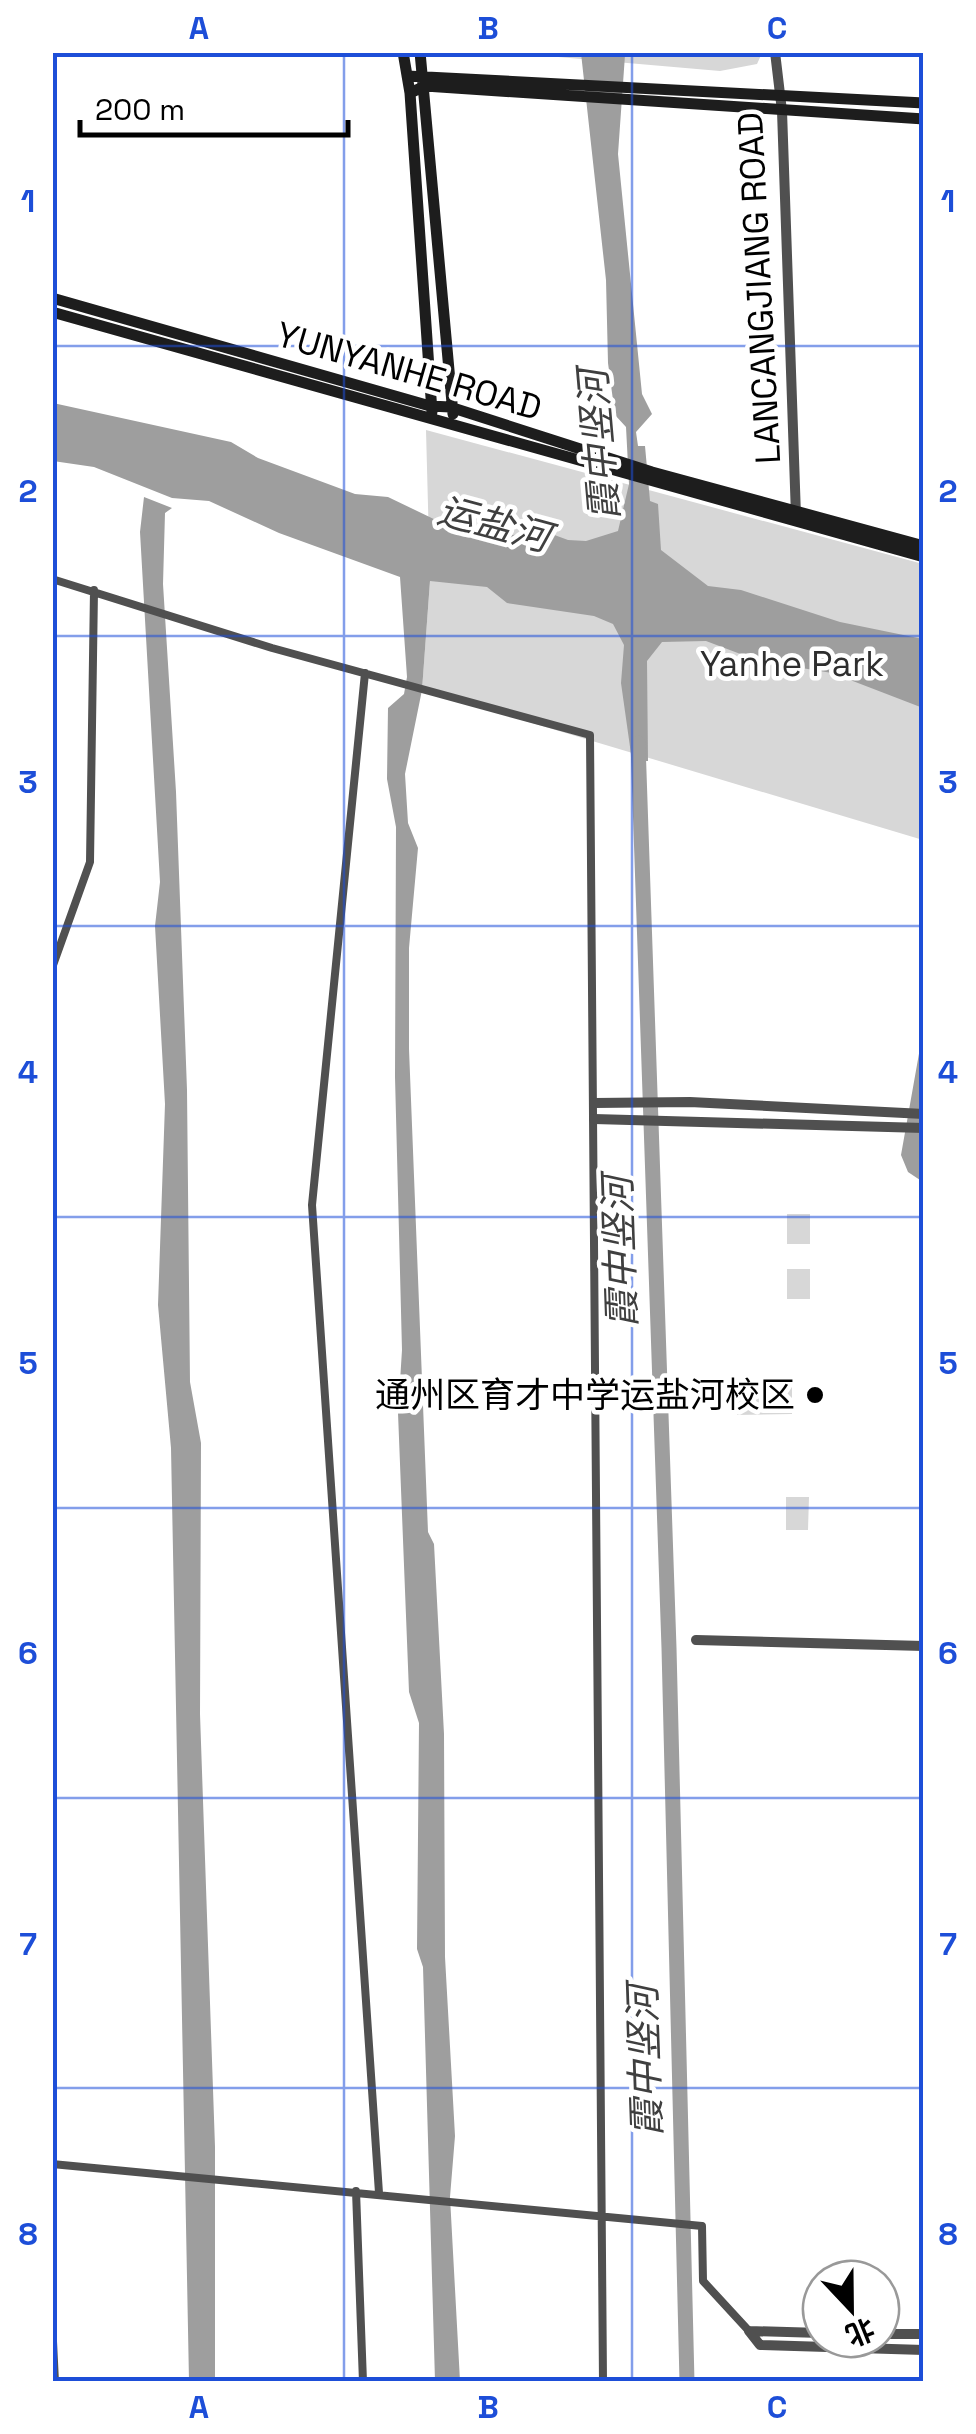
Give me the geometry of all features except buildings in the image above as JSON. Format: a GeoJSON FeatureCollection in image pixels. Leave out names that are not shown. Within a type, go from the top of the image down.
{"type":"FeatureCollection","features":[{"type":"Feature","properties":{"kind":"main road"},"geometry":{"type":"LineString","coordinates":[[403,52],[410,93],[432,412]]}},
{"type":"Feature","properties":{"kind":"main road"},"geometry":{"type":"LineString","coordinates":[[420,52],[450,407],[456,423]]}},
{"type":"Feature","properties":{"kind":"main road"},"geometry":{"type":"LineString","coordinates":[[407,76],[627,93],[782,112],[924,119]]}},
{"type":"Feature","properties":{"kind":"main road"},"geometry":{"type":"LineString","coordinates":[[410,93],[424,80]]}},
{"type":"Feature","properties":{"kind":"main road"},"geometry":{"type":"LineString","coordinates":[[627,93],[778,95],[924,104]]}},
{"type":"Feature","properties":{"kind":"main road","name":"YUNYANHE ROAD"},"geometry":{"type":"LineString","coordinates":[[52,298],[432,412],[456,423],[621,467]]}},
{"type":"Feature","properties":{"kind":"main road","name":"YUNYANHE ROAD"},"geometry":{"type":"LineString","coordinates":[[52,312],[432,412],[450,407],[653,477],[924,546]]}},
{"type":"Feature","properties":{"kind":"main road","name":"YUNYANHE ROAD"},"geometry":{"type":"LineString","coordinates":[[796,516],[924,557]]}},
{"type":"Feature","properties":{"kind":"street","name":"LANCANGJIANG ROAD"},"geometry":{"type":"LineString","coordinates":[[775,52],[782,112],[796,516]]}},
{"type":"Feature","properties":{"kind":"street"},"geometry":{"type":"LineString","coordinates":[[52,579],[590,736],[603,2382]]}},
{"type":"Feature","properties":{"kind":"street"},"geometry":{"type":"LineString","coordinates":[[52,968],[90,862],[94,590]]}},
{"type":"Feature","properties":{"kind":"street"},"geometry":{"type":"LineString","coordinates":[[366,673],[312,1204],[379,2193]]}},
{"type":"Feature","properties":{"kind":"street"},"geometry":{"type":"LineString","coordinates":[[594,1102],[690,1102],[924,1114]]}},
{"type":"Feature","properties":{"kind":"street"},"geometry":{"type":"LineString","coordinates":[[594,1120],[924,1128]]}},
{"type":"Feature","properties":{"kind":"street"},"geometry":{"type":"LineString","coordinates":[[696,1640],[924,1646]]}},
{"type":"Feature","properties":{"kind":"street"},"geometry":{"type":"LineString","coordinates":[[52,2164],[702,2226],[704,2282],[760,2345],[924,2350]]}},
{"type":"Feature","properties":{"kind":"street"},"geometry":{"type":"LineString","coordinates":[[356,2192],[363,2382]]}},
{"type":"Feature","properties":{"kind":"street"},"geometry":{"type":"LineString","coordinates":[[52,2321],[56,2382]]}},
{"type":"Feature","properties":{"kind":"street"},"geometry":{"type":"LineString","coordinates":[[749,2331],[801,2332]]}},
{"type":"Feature","properties":{"kind":"green space"},"geometry":{"type":"Polygon","coordinates":[[[512,53],[762,53],[757,64],[720,71],[512,53]]]}},
{"type":"Feature","properties":{"kind":"green space","name":"Yanhe Park"},"geometry":{"type":"Polygon","coordinates":[[[426,430],[923,564],[923,840],[422,690],[430,581],[426,430]]]}},
{"type":"Feature","properties":{"kind":"green space"},"geometry":{"type":"Polygon","coordinates":[[[787,1214],[810,1214],[810,1244],[787,1244],[787,1214]]]}},
{"type":"Feature","properties":{"kind":"green space"},"geometry":{"type":"Polygon","coordinates":[[[787,1269],[810,1269],[810,1299],[787,1299],[787,1269]]]}},
{"type":"Feature","properties":{"kind":"green space"},"geometry":{"type":"Polygon","coordinates":[[[792,1380],[792,1414],[737,1415],[737,1381],[792,1380]]]}},
{"type":"Feature","properties":{"kind":"green space"},"geometry":{"type":"Polygon","coordinates":[[[786,1497],[809,1497],[808,1530],[786,1530],[786,1497]]]}},
{"type":"Feature","properties":{"kind":"shaded area"},"geometry":{"type":"Polygon","coordinates":[[[581,53],[625,55],[618,154],[642,394],[652,414],[636,432],[638,446],[645,446],[650,501],[658,504],[661,550],[708,586],[741,590],[840,622],[923,639],[923,708],[832,673],[759,661],[706,641],[662,642],[647,661],[648,761],[632,761],[621,683],[624,645],[613,624],[594,616],[507,603],[487,587],[430,581],[422,690],[405,774],[408,823],[418,848],[409,948],[409,1049],[428,1532],[434,1544],[444,1734],[445,1957],[455,2136],[450,2197],[460,2381],[435,2381],[423,1967],[417,1949],[419,1723],[409,1692],[398,1413],[402,1350],[395,1077],[396,827],[387,779],[388,708],[404,694],[407,677],[400,577],[279,533],[209,501],[172,498],[94,467],[53,461],[53,403],[231,442],[258,458],[355,494],[388,497],[440,522],[511,535],[549,533],[586,541],[618,531],[629,484],[626,427],[615,415],[608,363],[606,280],[581,53]]]}},
{"type":"Feature","properties":{"kind":"shaded area"},"geometry":{"type":"Polygon","coordinates":[[[144,497],[172,508],[165,513],[163,584],[176,792],[187,1090],[190,1382],[201,1443],[200,1714],[215,2147],[215,2382],[189,2381],[171,1448],[158,1305],[165,1104],[155,926],[160,882],[140,532],[144,497]]]}},
{"type":"Feature","properties":{"kind":"shaded area"},"geometry":{"type":"Polygon","coordinates":[[[923,1031],[923,1182],[908,1172],[901,1155],[923,1031]]]}},
{"type":"Feature","properties":{"kind":"waterway","name":"霞中竖河"},"geometry":{"type":"LineString","coordinates":[[638,743],[669,1648],[687,2382]]}},
{"type":"Feature","properties":{"kind":"place","name":"通州区育才中学运盐河校区"},"geometry":{"type":"Point","coordinates":[815,1395]}},
{"type":"Feature","properties":{"kind":"water label","name":"运盐河"},"geometry":{"type":"Point","coordinates":[494,524]}}]}
